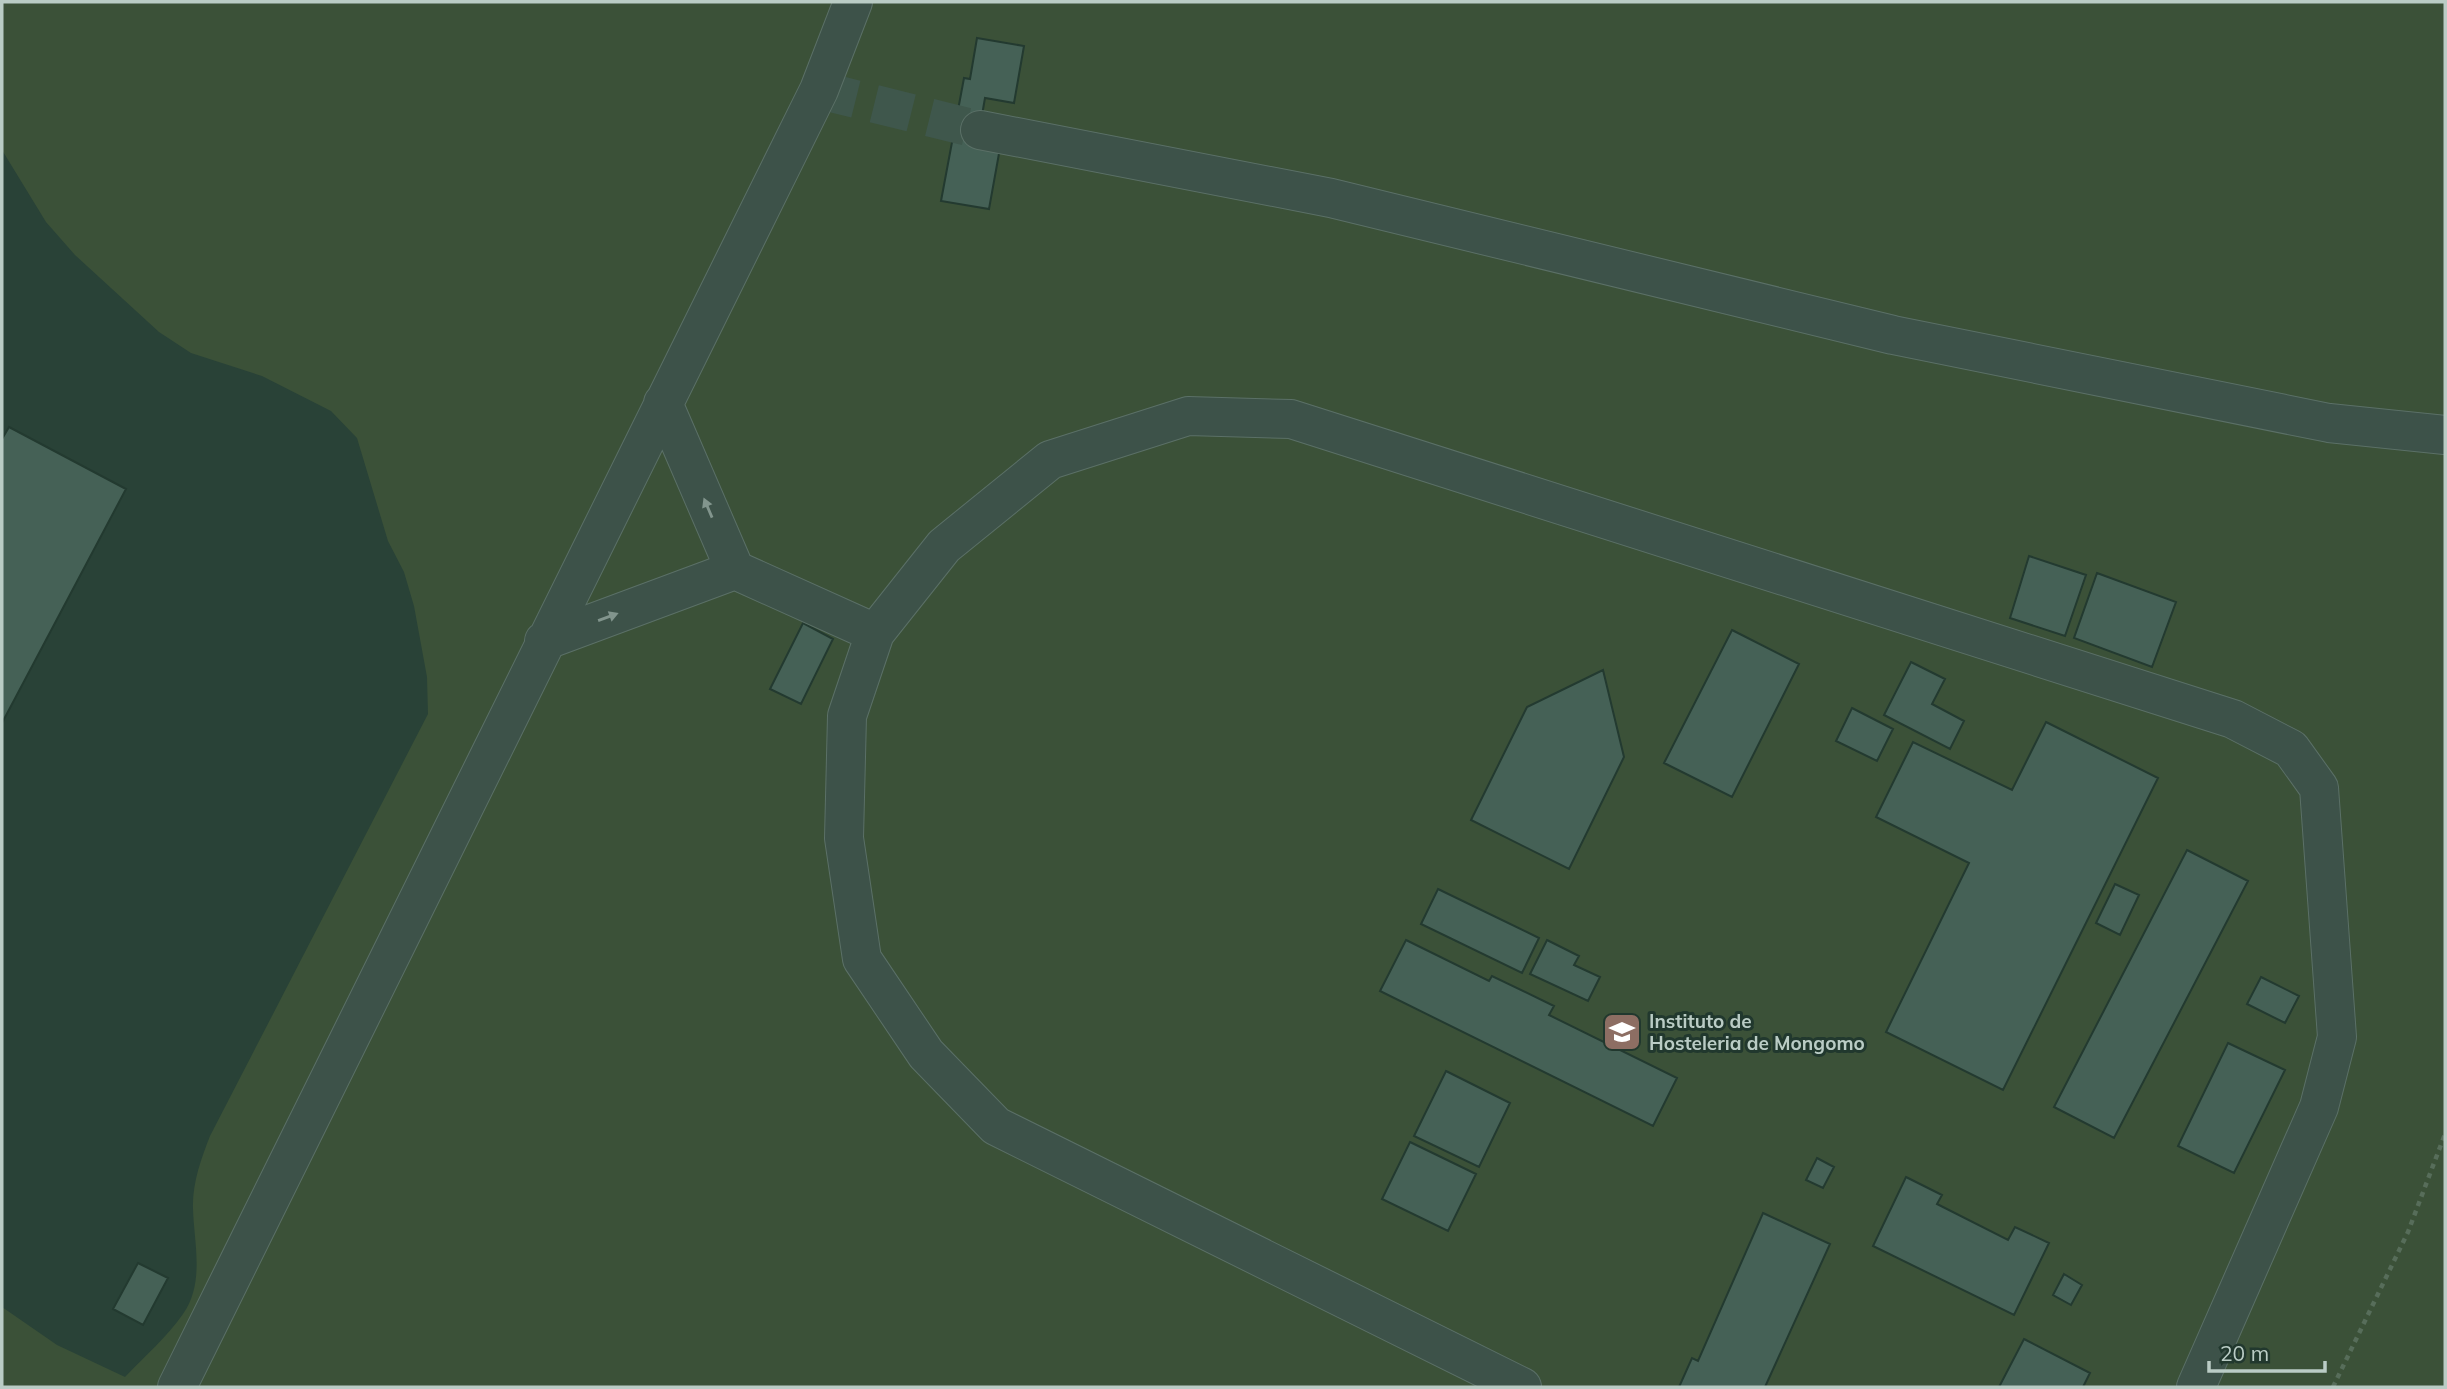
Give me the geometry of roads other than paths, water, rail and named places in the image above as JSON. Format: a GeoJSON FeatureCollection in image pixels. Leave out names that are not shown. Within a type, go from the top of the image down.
{"type":"FeatureCollection","features":[{"type":"Feature","properties":{"kind":"street"},"geometry":{"type":"LineString","coordinates":[[177,1387],[819,90],[853,2]]}},
{"type":"Feature","properties":{"kind":"street"},"geometry":{"type":"LineString","coordinates":[[979,130],[1331,198],[1893,335],[2329,423],[2445,435]]}},
{"type":"Feature","properties":{"kind":"street"},"geometry":{"type":"LineString","coordinates":[[663,403],[735,570],[874,633]]}},
{"type":"Feature","properties":{"kind":"street"},"geometry":{"type":"LineString","coordinates":[[1522,1387],[996,1126],[926,1054],[862,959],[844,838],[847,716],[874,633],[944,546],[1050,460],[1188,416],[1291,419],[2233,719],[2291,749],[2319,788],[2337,1037],[2319,1107],[2196,1387]]}},
{"type":"Feature","properties":{"kind":"street"},"geometry":{"type":"LineString","coordinates":[[544,641],[735,570]]}},
{"type":"Feature","properties":{"kind":"tunnel"},"geometry":{"type":"LineString","coordinates":[[819,90],[980,130]]}},
{"type":"Feature","properties":{"kind":"place","name":"Instituto de Hosteleria de Mongomo"},"geometry":{"type":"Point","coordinates":[1622,1032]}}]}
